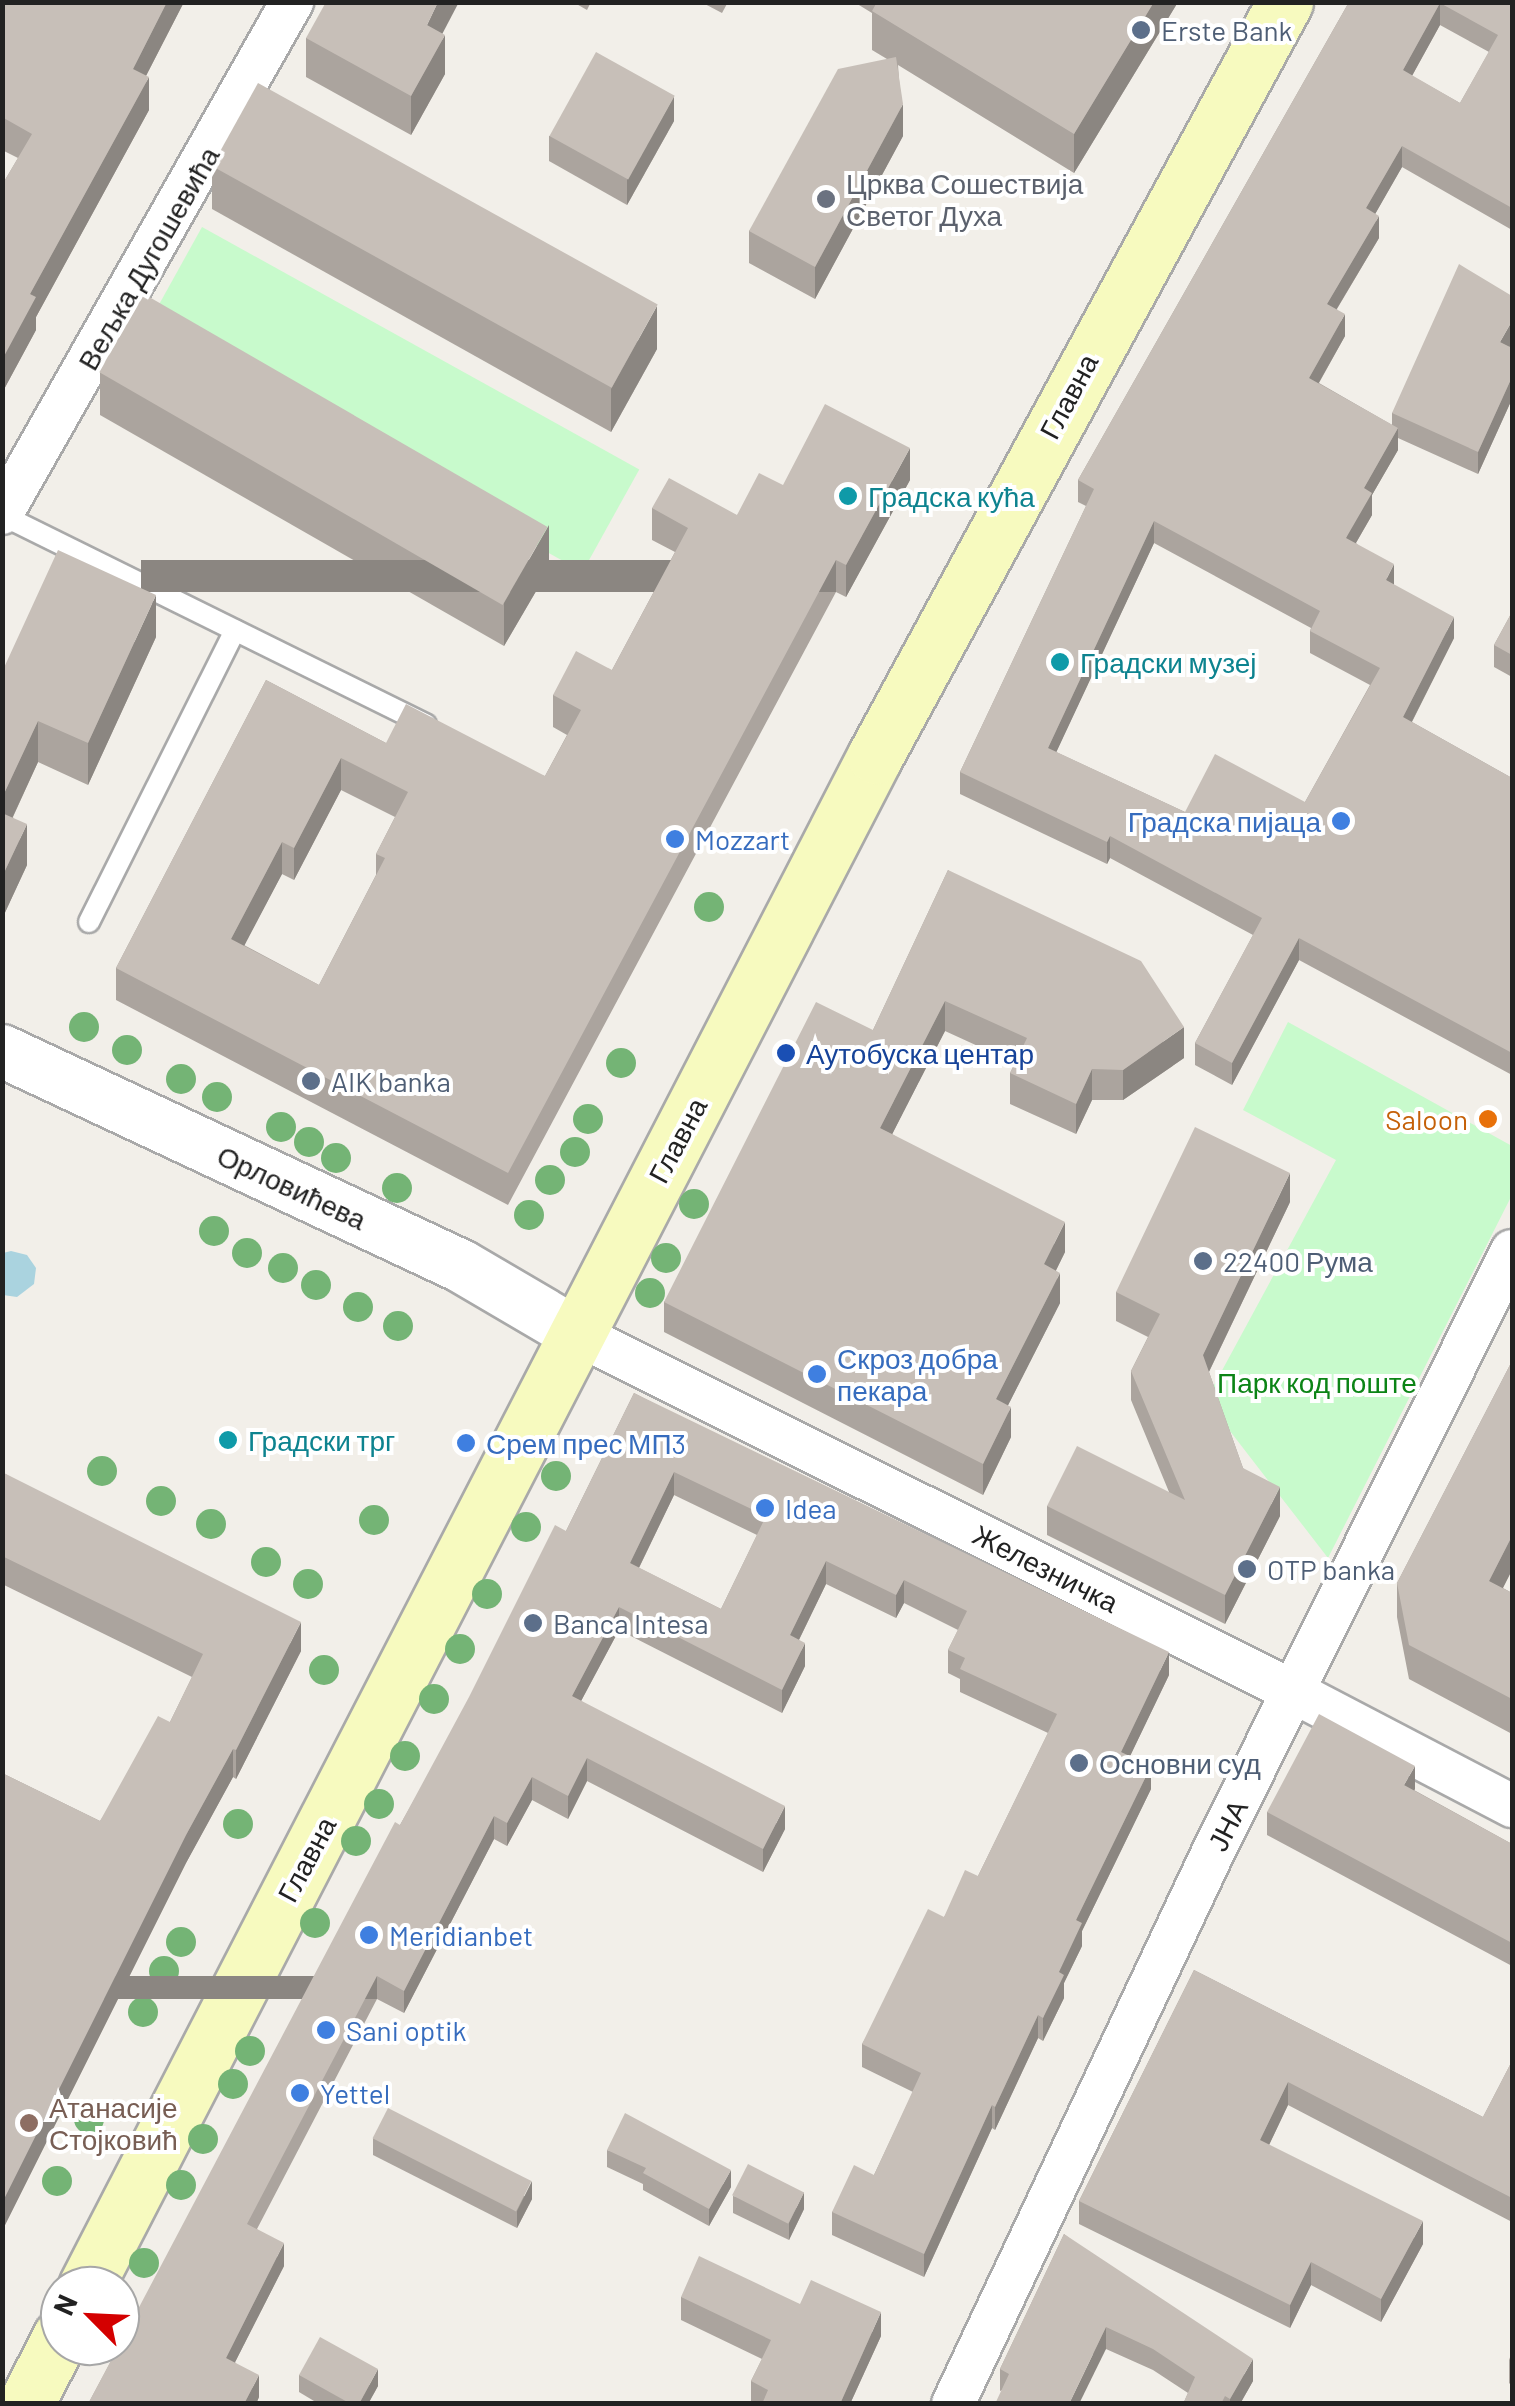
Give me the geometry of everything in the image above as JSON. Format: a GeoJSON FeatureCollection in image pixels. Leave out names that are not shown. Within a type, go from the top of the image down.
{"type":"FeatureCollection","features":[{"type":"Feature","properties":{"kind":"main road","name":"Главна"},"geometry":{"type":"LineString","coordinates":[[96,2266],[876,756],[1285,2]]}},
{"type":"Feature","properties":{"kind":"main road"},"geometry":{"type":"LineString","coordinates":[[26,2404],[46,2366]]}},
{"type":"Feature","properties":{"kind":"street","name":"Вељка Дугошевића"},"geometry":{"type":"LineString","coordinates":[[2,514],[255,90],[292,2]]}},
{"type":"Feature","properties":{"kind":"street","name":"Орловићева"},"geometry":{"type":"LineString","coordinates":[[2,1050],[461,1266],[577,1334]]}},
{"type":"Feature","properties":{"kind":"street","name":"ЈНА"},"geometry":{"type":"LineString","coordinates":[[953,2404],[1214,1850],[1512,1251]]}},
{"type":"Feature","properties":{"kind":"street","name":"Железничка"},"geometry":{"type":"LineString","coordinates":[[577,1334],[1294,1692],[1512,1806]]}},
{"type":"Feature","properties":{"kind":"lane"},"geometry":{"type":"LineString","coordinates":[[2,514],[446,735]]}},
{"type":"Feature","properties":{"kind":"lane"},"geometry":{"type":"LineString","coordinates":[[89,922],[235,630]]}},
{"type":"Feature","properties":{"kind":"green space"},"geometry":{"type":"Polygon","coordinates":[[[202,227],[639,469],[583,572],[145,329],[202,227]]]}},
{"type":"Feature","properties":{"kind":"green space","name":"Парк код поште"},"geometry":{"type":"Polygon","coordinates":[[[1288,1022],[1512,1146],[1512,1195],[1328,1558],[1206,1400],[1336,1160],[1243,1110],[1288,1022]]]}},
{"type":"Feature","properties":{"kind":"water"},"geometry":{"type":"Polygon","coordinates":[[[3,1253],[27,1255],[36,1268],[34,1284],[17,1297],[3,1295],[3,1253]]]}},
{"type":"Feature","properties":{"kind":"building"},"geometry":{"type":"Polygon","coordinates":[[[2,2],[167,2],[133,69],[149,77],[30,294],[36,297],[2,360],[2,185],[32,134],[2,117],[2,2]]]}},
{"type":"Feature","properties":{"kind":"building"},"geometry":{"type":"Polygon","coordinates":[[[326,2],[438,2],[427,25],[445,35],[411,96],[306,38],[326,2]]]}},
{"type":"Feature","properties":{"kind":"building"},"geometry":{"type":"Polygon","coordinates":[[[877,2],[1154,2],[1074,134],[872,11],[877,2]]]}},
{"type":"Feature","properties":{"kind":"building"},"geometry":{"type":"Polygon","coordinates":[[[1349,2],[1512,2],[1512,208],[1402,146],[1366,208],[1379,216],[1327,304],[1345,314],[1309,378],[1398,428],[1364,488],[1372,493],[1346,538],[1394,564],[1386,580],[1454,617],[1403,717],[1512,778],[1512,1053],[1299,938],[1232,1063],[1195,1043],[1262,918],[1110,836],[1107,842],[960,772],[1094,489],[1078,480],[1349,2]],[[1440,3],[1403,70],[1460,103],[1498,35],[1440,3]],[[1154,521],[1048,748],[1185,812],[1215,754],[1305,802],[1380,668],[1310,631],[1320,611],[1154,521]]]}},
{"type":"Feature","properties":{"kind":"building"},"geometry":{"type":"Polygon","coordinates":[[[596,52],[675,96],[628,180],[549,136],[596,52]]]}},
{"type":"Feature","properties":{"kind":"building","name":"Црква Сошествија Светог Духа"},"geometry":{"type":"Polygon","coordinates":[[[896,57],[903,104],[815,267],[749,231],[838,69],[896,57]]]}},
{"type":"Feature","properties":{"kind":"building"},"geometry":{"type":"Polygon","coordinates":[[[258,83],[658,305],[612,388],[212,166],[258,83]]]}},
{"type":"Feature","properties":{"kind":"building"},"geometry":{"type":"Polygon","coordinates":[[[1459,264],[1512,296],[1512,321],[1500,342],[1512,348],[1512,377],[1478,452],[1392,413],[1459,264]]]}},
{"type":"Feature","properties":{"kind":"building"},"geometry":{"type":"Polygon","coordinates":[[[144,294],[548,527],[503,605],[99,372],[144,294]]]}},
{"type":"Feature","properties":{"kind":"building"},"geometry":{"type":"Polygon","coordinates":[[[825,404],[910,448],[846,565],[836,560],[508,1173],[116,968],[266,680],[386,743],[406,704],[545,776],[581,710],[553,695],[576,651],[612,670],[688,528],[652,508],[669,478],[737,515],[759,473],[783,485],[825,404]],[[341,758],[294,848],[282,842],[231,939],[319,985],[385,858],[376,854],[408,792],[341,758]]]}},
{"type":"Feature","properties":{"kind":"building"},"geometry":{"type":"Polygon","coordinates":[[[58,550],[156,595],[88,743],[38,721],[2,798],[2,672],[58,550]]]}},
{"type":"Feature","properties":{"kind":"building"},"geometry":{"type":"Polygon","coordinates":[[[1512,612],[1512,655],[1494,645],[1512,612]]]}},
{"type":"Feature","properties":{"kind":"building"},"geometry":{"type":"Polygon","coordinates":[[[2,813],[27,824],[2,877],[2,813]]]}},
{"type":"Feature","properties":{"kind":"building"},"geometry":{"type":"Polygon","coordinates":[[[948,870],[1141,961],[1184,1027],[1123,1070],[1092,1069],[1076,1104],[1010,1073],[1027,1038],[945,1001],[880,1128],[1065,1222],[1044,1264],[1060,1273],[996,1399],[1011,1407],[983,1464],[664,1302],[816,1002],[873,1030],[948,870]]]}},
{"type":"Feature","properties":{"kind":"building"},"geometry":{"type":"Polygon","coordinates":[[[1195,1127],[1290,1173],[1203,1355],[1243,1468],[1280,1487],[1225,1595],[1047,1506],[1077,1446],[1185,1500],[1131,1371],[1160,1314],[1116,1292],[1195,1127]]]}},
{"type":"Feature","properties":{"kind":"building"},"geometry":{"type":"Polygon","coordinates":[[[1512,1361],[1512,1536],[1489,1581],[1512,1593],[1512,1699],[1409,1645],[1397,1583],[1512,1361]]]}},
{"type":"Feature","properties":{"kind":"building"},"geometry":{"type":"Polygon","coordinates":[[[634,1393],[1169,1652],[1121,1752],[1151,1766],[1076,1920],[1082,1923],[1059,1972],[1064,1975],[1043,2018],[1038,2015],[995,2107],[992,2105],[924,2254],[832,2212],[854,2165],[874,2175],[921,2073],[862,2044],[928,1909],[944,1917],[965,1870],[978,1876],[1057,1714],[960,1669],[965,1658],[948,1650],[967,1611],[904,1580],[896,1595],[826,1561],[790,1635],[805,1643],[782,1690],[619,1607],[572,1696],[785,1806],[763,1849],[587,1758],[568,1796],[532,1777],[507,1823],[494,1816],[404,1991],[377,1976],[247,2224],[284,2243],[226,2358],[259,2375],[244,2404],[88,2404],[108,2366],[140,2366],[140,2305],[395,1822],[400,1825],[469,1697],[555,1525],[566,1531],[634,1393]],[[674,1472],[630,1563],[721,1609],[766,1516],[674,1472]]]}},
{"type":"Feature","properties":{"kind":"building"},"geometry":{"type":"Polygon","coordinates":[[[2,1472],[301,1622],[236,1750],[233,1749],[186,1835],[2,2203],[2,1773],[100,1821],[158,1716],[170,1722],[203,1654],[2,1556],[2,1472]]]}},
{"type":"Feature","properties":{"kind":"building"},"geometry":{"type":"Polygon","coordinates":[[[1319,1714],[1415,1766],[1404,1785],[1512,1844],[1512,1943],[1267,1812],[1319,1714]]]}},
{"type":"Feature","properties":{"kind":"building"},"geometry":{"type":"Polygon","coordinates":[[[1194,1970],[1483,2117],[1512,2061],[1512,2198],[1288,2082],[1260,2140],[1423,2221],[1381,2299],[1311,2262],[1290,2305],[1079,2201],[1194,1970]]]}},
{"type":"Feature","properties":{"kind":"building"},"geometry":{"type":"Polygon","coordinates":[[[388,2108],[531,2181],[516,2211],[373,2138],[388,2108]]]}},
{"type":"Feature","properties":{"kind":"building"},"geometry":{"type":"Polygon","coordinates":[[[625,2113],[731,2170],[709,2209],[643,2173],[646,2168],[607,2150],[625,2113]]]}},
{"type":"Feature","properties":{"kind":"building"},"geometry":{"type":"Polygon","coordinates":[[[748,2164],[804,2193],[788,2224],[732,2195],[748,2164]]]}},
{"type":"Feature","properties":{"kind":"building"},"geometry":{"type":"Polygon","coordinates":[[[1064,2234],[1253,2359],[1230,2399],[1225,2396],[1221,2404],[1183,2404],[1195,2377],[1153,2349],[1106,2327],[1069,2404],[995,2404],[1009,2374],[1000,2369],[1064,2234]]]}},
{"type":"Feature","properties":{"kind":"building"},"geometry":{"type":"Polygon","coordinates":[[[699,2256],[800,2304],[811,2280],[881,2312],[840,2404],[762,2404],[768,2390],[751,2381],[771,2340],[681,2297],[699,2256]]]}},
{"type":"Feature","properties":{"kind":"building"},"geometry":{"type":"Polygon","coordinates":[[[320,2337],[378,2369],[359,2404],[351,2404],[299,2375],[320,2337]]]}},
{"type":"Feature","properties":{"kind":"place","name":"Erste Bank"},"geometry":{"type":"Point","coordinates":[1141,30]}},
{"type":"Feature","properties":{"kind":"place","name":"Црква Сошествија Светог Духа"},"geometry":{"type":"Point","coordinates":[826,199]}},
{"type":"Feature","properties":{"kind":"place","name":"Градска кућа"},"geometry":{"type":"Point","coordinates":[848,496]}},
{"type":"Feature","properties":{"kind":"place","name":"Градски музеј"},"geometry":{"type":"Point","coordinates":[1060,662]}},
{"type":"Feature","properties":{"kind":"place","name":"Градска пијаца"},"geometry":{"type":"Point","coordinates":[1341,821]}},
{"type":"Feature","properties":{"kind":"place","name":"Mozzart"},"geometry":{"type":"Point","coordinates":[675,839]}},
{"type":"Feature","properties":{"kind":"place","name":"Аутобуска центар"},"geometry":{"type":"Point","coordinates":[786,1053]}},
{"type":"Feature","properties":{"kind":"place","name":"AIK banka"},"geometry":{"type":"Point","coordinates":[311,1081]}},
{"type":"Feature","properties":{"kind":"place","name":"Saloon"},"geometry":{"type":"Point","coordinates":[1488,1119]}},
{"type":"Feature","properties":{"kind":"place","name":"22400 Рума"},"geometry":{"type":"Point","coordinates":[1203,1261]}},
{"type":"Feature","properties":{"kind":"place","name":"Скроз добра пекара"},"geometry":{"type":"Point","coordinates":[817,1374]}},
{"type":"Feature","properties":{"kind":"place","name":"Градски трг"},"geometry":{"type":"Point","coordinates":[228,1440]}},
{"type":"Feature","properties":{"kind":"place","name":"Срем прес МП3"},"geometry":{"type":"Point","coordinates":[466,1443]}},
{"type":"Feature","properties":{"kind":"place","name":"Idea"},"geometry":{"type":"Point","coordinates":[765,1508]}},
{"type":"Feature","properties":{"kind":"place","name":"OTP banka"},"geometry":{"type":"Point","coordinates":[1247,1569]}},
{"type":"Feature","properties":{"kind":"place","name":"Banca Intesa"},"geometry":{"type":"Point","coordinates":[533,1623]}},
{"type":"Feature","properties":{"kind":"place","name":"Основни суд"},"geometry":{"type":"Point","coordinates":[1079,1763]}},
{"type":"Feature","properties":{"kind":"place","name":"Meridianbet"},"geometry":{"type":"Point","coordinates":[369,1935]}},
{"type":"Feature","properties":{"kind":"place","name":"Sani optik"},"geometry":{"type":"Point","coordinates":[326,2030]}},
{"type":"Feature","properties":{"kind":"place","name":"Yettel"},"geometry":{"type":"Point","coordinates":[300,2093]}},
{"type":"Feature","properties":{"kind":"place","name":"Атанасије Стојковић"},"geometry":{"type":"Point","coordinates":[29,2123]}}]}
